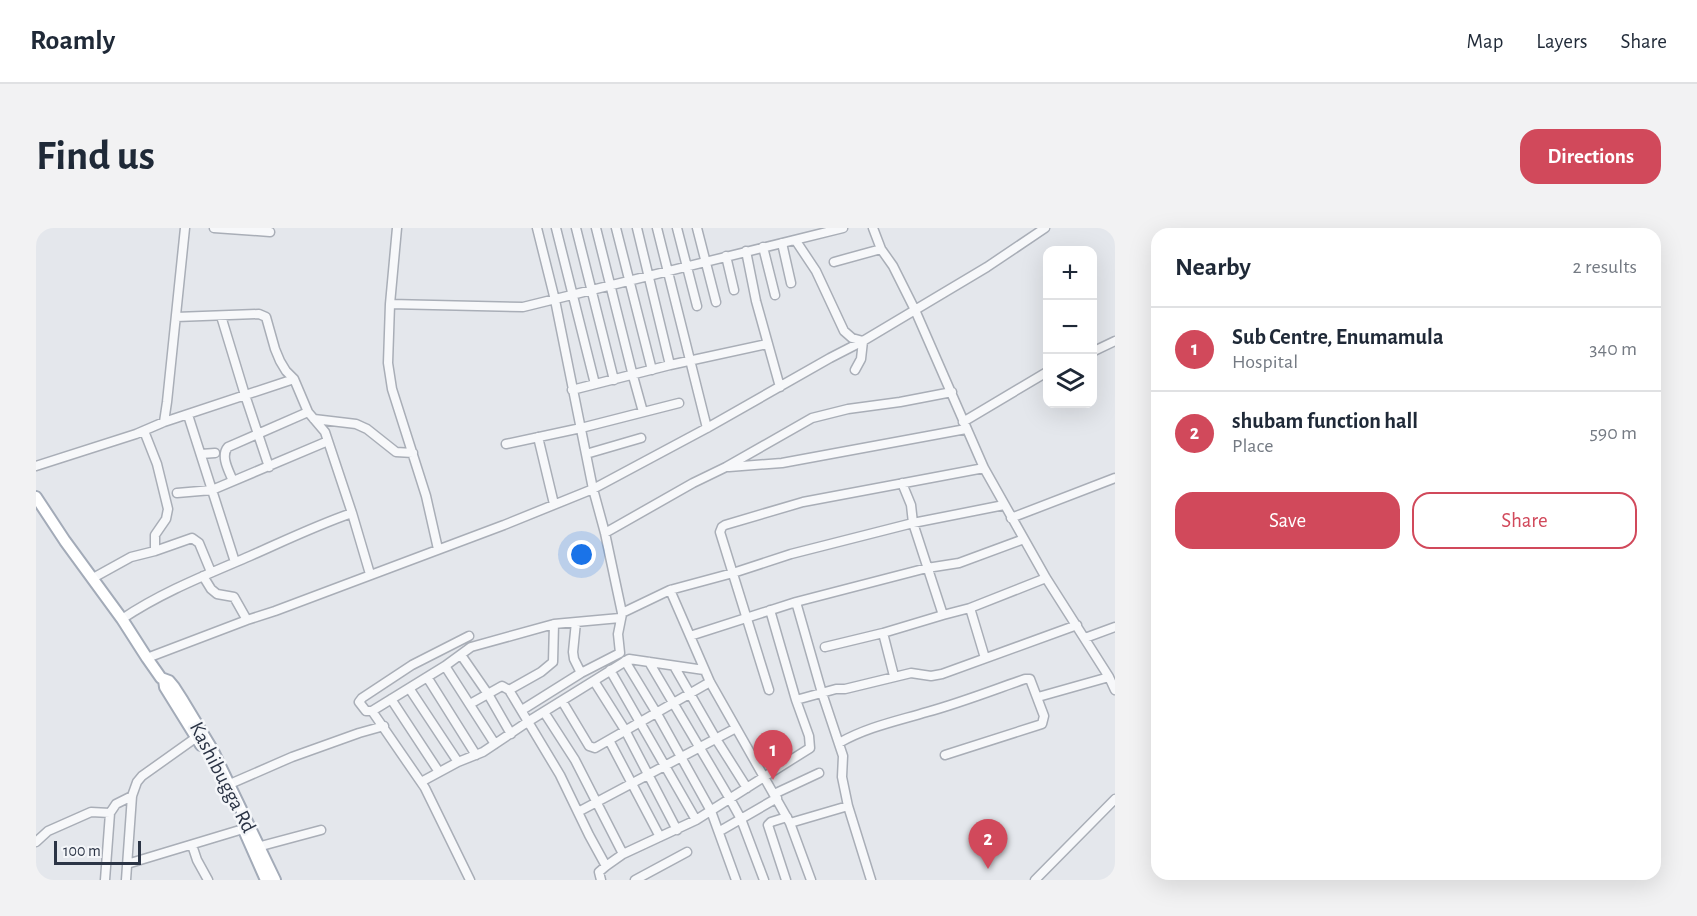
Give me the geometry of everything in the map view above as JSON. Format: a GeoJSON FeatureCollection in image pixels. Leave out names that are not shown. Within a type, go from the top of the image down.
{"type":"FeatureCollection","features":[{"type":"Feature","properties":{"kind":"main road","name":"Kashibugga Rd"},"geometry":{"type":"LineString","coordinates":[[36,497],[200,735],[255,848],[266,880]]}},
{"type":"Feature","properties":{"kind":"main road","name":"Kashibugga Rd"},"geometry":{"type":"LineString","coordinates":[[226,787],[243,830],[275,880]]}},
{"type":"Feature","properties":{"kind":"street"},"geometry":{"type":"LineString","coordinates":[[164,422],[185,228]]}},
{"type":"Feature","properties":{"kind":"street"},"geometry":{"type":"LineString","coordinates":[[214,228],[270,232]]}},
{"type":"Feature","properties":{"kind":"street"},"geometry":{"type":"LineString","coordinates":[[397,228],[390,304],[388,363],[392,389],[413,453],[438,549]]}},
{"type":"Feature","properties":{"kind":"street"},"geometry":{"type":"LineString","coordinates":[[522,711],[581,673],[620,653],[618,634],[621,615],[605,533],[593,489],[555,300],[537,228]]}},
{"type":"Feature","properties":{"kind":"street"},"geometry":{"type":"LineString","coordinates":[[556,228],[595,384]]}},
{"type":"Feature","properties":{"kind":"street"},"geometry":{"type":"LineString","coordinates":[[576,228],[614,380]]}},
{"type":"Feature","properties":{"kind":"street"},"geometry":{"type":"LineString","coordinates":[[596,228],[643,412]]}},
{"type":"Feature","properties":{"kind":"street"},"geometry":{"type":"LineString","coordinates":[[616,228],[652,370]]}},
{"type":"Feature","properties":{"kind":"street"},"geometry":{"type":"LineString","coordinates":[[637,228],[670,365]]}},
{"type":"Feature","properties":{"kind":"street"},"geometry":{"type":"LineString","coordinates":[[657,228],[707,428]]}},
{"type":"Feature","properties":{"kind":"street"},"geometry":{"type":"LineString","coordinates":[[677,228],[697,306]]}},
{"type":"Feature","properties":{"kind":"street"},"geometry":{"type":"LineString","coordinates":[[697,228],[716,302]]}},
{"type":"Feature","properties":{"kind":"street"},"geometry":{"type":"LineString","coordinates":[[390,304],[516,308],[843,228]]}},
{"type":"Feature","properties":{"kind":"street"},"geometry":{"type":"LineString","coordinates":[[873,228],[881,249],[893,266],[915,310],[984,468],[1046,578],[1115,690]]}},
{"type":"Feature","properties":{"kind":"street"},"geometry":{"type":"LineString","coordinates":[[147,658],[593,489],[863,341],[987,267],[1045,228]]}},
{"type":"Feature","properties":{"kind":"street"},"geometry":{"type":"LineString","coordinates":[[796,240],[816,271],[844,331],[852,338],[863,341]]}},
{"type":"Feature","properties":{"kind":"street"},"geometry":{"type":"LineString","coordinates":[[782,243],[791,283]]}},
{"type":"Feature","properties":{"kind":"street"},"geometry":{"type":"LineString","coordinates":[[763,247],[775,295]]}},
{"type":"Feature","properties":{"kind":"street"},"geometry":{"type":"LineString","coordinates":[[834,262],[881,249]]}},
{"type":"Feature","properties":{"kind":"street"},"geometry":{"type":"LineString","coordinates":[[746,251],[756,301],[780,387]]}},
{"type":"Feature","properties":{"kind":"street"},"geometry":{"type":"LineString","coordinates":[[726,256],[734,290]]}},
{"type":"Feature","properties":{"kind":"street"},"geometry":{"type":"LineString","coordinates":[[176,317],[259,314],[266,317],[280,361],[294,379],[311,416],[325,432],[370,574]]}},
{"type":"Feature","properties":{"kind":"street"},"geometry":{"type":"LineString","coordinates":[[221,316],[269,467]]}},
{"type":"Feature","properties":{"kind":"street"},"geometry":{"type":"LineString","coordinates":[[855,370],[861,359],[863,341]]}},
{"type":"Feature","properties":{"kind":"street"},"geometry":{"type":"LineString","coordinates":[[1097,350],[1115,341]]}},
{"type":"Feature","properties":{"kind":"street"},"geometry":{"type":"LineString","coordinates":[[572,390],[670,365],[767,344]]}},
{"type":"Feature","properties":{"kind":"street"},"geometry":{"type":"LineString","coordinates":[[726,467],[782,463],[965,425],[1043,375]]}},
{"type":"Feature","properties":{"kind":"street"},"geometry":{"type":"LineString","coordinates":[[36,466],[294,379]]}},
{"type":"Feature","properties":{"kind":"street"},"geometry":{"type":"LineString","coordinates":[[605,533],[812,418],[848,409],[952,392]]}},
{"type":"Feature","properties":{"kind":"street"},"geometry":{"type":"LineString","coordinates":[[506,444],[679,403]]}},
{"type":"Feature","properties":{"kind":"street"},"geometry":{"type":"LineString","coordinates":[[188,415],[235,562]]}},
{"type":"Feature","properties":{"kind":"street"},"geometry":{"type":"LineString","coordinates":[[233,481],[224,456],[228,447],[311,416],[356,424],[367,429],[396,452],[413,453]]}},
{"type":"Feature","properties":{"kind":"street"},"geometry":{"type":"LineString","coordinates":[[144,431],[157,464],[168,508],[166,519],[155,536],[155,550]]}},
{"type":"Feature","properties":{"kind":"street"},"geometry":{"type":"LineString","coordinates":[[538,437],[554,504]]}},
{"type":"Feature","properties":{"kind":"street"},"geometry":{"type":"LineString","coordinates":[[586,454],[641,438]]}},
{"type":"Feature","properties":{"kind":"street"},"geometry":{"type":"LineString","coordinates":[[177,493],[212,490],[328,441]]}},
{"type":"Feature","properties":{"kind":"street"},"geometry":{"type":"LineString","coordinates":[[201,454],[215,453]]}},
{"type":"Feature","properties":{"kind":"street"},"geometry":{"type":"LineString","coordinates":[[769,690],[720,532],[722,527],[803,502],[984,468]]}},
{"type":"Feature","properties":{"kind":"street"},"geometry":{"type":"LineString","coordinates":[[1011,518],[1115,478]]}},
{"type":"Feature","properties":{"kind":"street"},"geometry":{"type":"LineString","coordinates":[[902,483],[911,505],[913,523],[943,615]]}},
{"type":"Feature","properties":{"kind":"street"},"geometry":{"type":"LineString","coordinates":[[469,636],[412,665],[362,698],[360,702],[366,711],[372,711],[445,666],[471,647],[554,624],[621,615],[670,590],[791,554],[913,523],[1004,505]]}},
{"type":"Feature","properties":{"kind":"street"},"geometry":{"type":"LineString","coordinates":[[122,619],[157,597],[325,522],[352,513]]}},
{"type":"Feature","properties":{"kind":"street"},"geometry":{"type":"LineString","coordinates":[[93,578],[131,557],[192,538],[199,543],[212,589],[217,594],[234,597],[247,620]]}},
{"type":"Feature","properties":{"kind":"street"},"geometry":{"type":"LineString","coordinates":[[690,636],[796,602],[927,568],[959,563],[1024,539]]}},
{"type":"Feature","properties":{"kind":"street"},"geometry":{"type":"LineString","coordinates":[[825,647],[969,608],[1046,578]]}},
{"type":"Feature","properties":{"kind":"street"},"geometry":{"type":"LineString","coordinates":[[670,590],[710,682],[789,820],[812,880]]}},
{"type":"Feature","properties":{"kind":"street"},"geometry":{"type":"LineString","coordinates":[[796,602],[843,756],[842,777],[871,880]]}},
{"type":"Feature","properties":{"kind":"street"},"geometry":{"type":"LineString","coordinates":[[969,608],[985,658]]}},
{"type":"Feature","properties":{"kind":"street"},"geometry":{"type":"LineString","coordinates":[[601,880],[599,872],[623,854],[696,820],[810,748],[809,736],[770,610]]}},
{"type":"Feature","properties":{"kind":"street"},"geometry":{"type":"LineString","coordinates":[[576,622],[573,652],[581,673]]}},
{"type":"Feature","properties":{"kind":"street"},"geometry":{"type":"LineString","coordinates":[[509,690],[541,672],[553,662],[554,624]]}},
{"type":"Feature","properties":{"kind":"street"},"geometry":{"type":"LineString","coordinates":[[796,700],[894,676],[911,673],[931,676],[942,674],[1077,625]]}},
{"type":"Feature","properties":{"kind":"street"},"geometry":{"type":"LineString","coordinates":[[1085,638],[1115,627]]}},
{"type":"Feature","properties":{"kind":"street"},"geometry":{"type":"LineString","coordinates":[[883,633],[894,676]]}},
{"type":"Feature","properties":{"kind":"street"},"geometry":{"type":"LineString","coordinates":[[461,655],[488,694],[511,734]]}},
{"type":"Feature","properties":{"kind":"street"},"geometry":{"type":"LineString","coordinates":[[421,782],[495,744],[629,659],[704,670]]}},
{"type":"Feature","properties":{"kind":"street"},"geometry":{"type":"LineString","coordinates":[[625,661],[711,811],[736,880]]}},
{"type":"Feature","properties":{"kind":"street"},"geometry":{"type":"LineString","coordinates":[[649,662],[741,819],[764,880]]}},
{"type":"Feature","properties":{"kind":"street"},"geometry":{"type":"LineString","coordinates":[[445,666],[495,744]]}},
{"type":"Feature","properties":{"kind":"street"},"geometry":{"type":"LineString","coordinates":[[674,666],[747,788]]}},
{"type":"Feature","properties":{"kind":"street"},"geometry":{"type":"LineString","coordinates":[[610,670],[696,820]]}},
{"type":"Feature","properties":{"kind":"street"},"geometry":{"type":"LineString","coordinates":[[427,677],[476,755]]}},
{"type":"Feature","properties":{"kind":"street"},"geometry":{"type":"LineString","coordinates":[[1038,697],[1109,677]]}},
{"type":"Feature","properties":{"kind":"street"},"geometry":{"type":"LineString","coordinates":[[839,743],[873,727],[929,712],[1030,679],[1044,716],[1042,724],[945,755]]}},
{"type":"Feature","properties":{"kind":"street"},"geometry":{"type":"LineString","coordinates":[[594,681],[625,730],[676,830]]}},
{"type":"Feature","properties":{"kind":"street"},"geometry":{"type":"LineString","coordinates":[[562,701],[591,748],[595,748],[710,682]]}},
{"type":"Feature","properties":{"kind":"street"},"geometry":{"type":"LineString","coordinates":[[470,705],[502,686],[509,690],[560,775],[606,866]]}},
{"type":"Feature","properties":{"kind":"street"},"geometry":{"type":"LineString","coordinates":[[409,688],[458,762]]}},
{"type":"Feature","properties":{"kind":"street"},"geometry":{"type":"LineString","coordinates":[[391,699],[439,772]]}},
{"type":"Feature","properties":{"kind":"street"},"geometry":{"type":"LineString","coordinates":[[372,711],[421,782],[470,880]]}},
{"type":"Feature","properties":{"kind":"street"},"geometry":{"type":"LineString","coordinates":[[544,712],[598,801],[623,854]]}},
{"type":"Feature","properties":{"kind":"street"},"geometry":{"type":"LineString","coordinates":[[226,787],[292,758],[384,726]]}},
{"type":"Feature","properties":{"kind":"street"},"geometry":{"type":"LineString","coordinates":[[578,812],[736,728]]}},
{"type":"Feature","properties":{"kind":"street"},"geometry":{"type":"LineString","coordinates":[[126,880],[132,796],[137,782],[142,776],[200,735]]}},
{"type":"Feature","properties":{"kind":"street"},"geometry":{"type":"LineString","coordinates":[[609,740],[660,837]]}},
{"type":"Feature","properties":{"kind":"street"},"geometry":{"type":"LineString","coordinates":[[720,831],[775,796],[819,773]]}},
{"type":"Feature","properties":{"kind":"street"},"geometry":{"type":"LineString","coordinates":[[105,880],[110,813],[116,804],[132,796]]}},
{"type":"Feature","properties":{"kind":"street"},"geometry":{"type":"LineString","coordinates":[[1035,880],[1115,799]]}},
{"type":"Feature","properties":{"kind":"street"},"geometry":{"type":"LineString","coordinates":[[786,880],[768,825],[771,822],[849,806]]}},
{"type":"Feature","properties":{"kind":"street"},"geometry":{"type":"LineString","coordinates":[[36,842],[48,831],[92,812],[110,813]]}},
{"type":"Feature","properties":{"kind":"street"},"geometry":{"type":"LineString","coordinates":[[127,864],[243,830]]}},
{"type":"Feature","properties":{"kind":"street"},"geometry":{"type":"LineString","coordinates":[[255,848],[321,830]]}},
{"type":"Feature","properties":{"kind":"street"},"geometry":{"type":"LineString","coordinates":[[192,845],[208,880]]}},
{"type":"Feature","properties":{"kind":"street"},"geometry":{"type":"LineString","coordinates":[[635,880],[687,852]]}},
{"type":"Feature","properties":{"kind":"place","name":"Sub Centre, Enumamula"},"geometry":{"type":"Point","coordinates":[773,780]}},
{"type":"Feature","properties":{"kind":"place","name":"shubam function hall"},"geometry":{"type":"Point","coordinates":[988,869]}}]}
